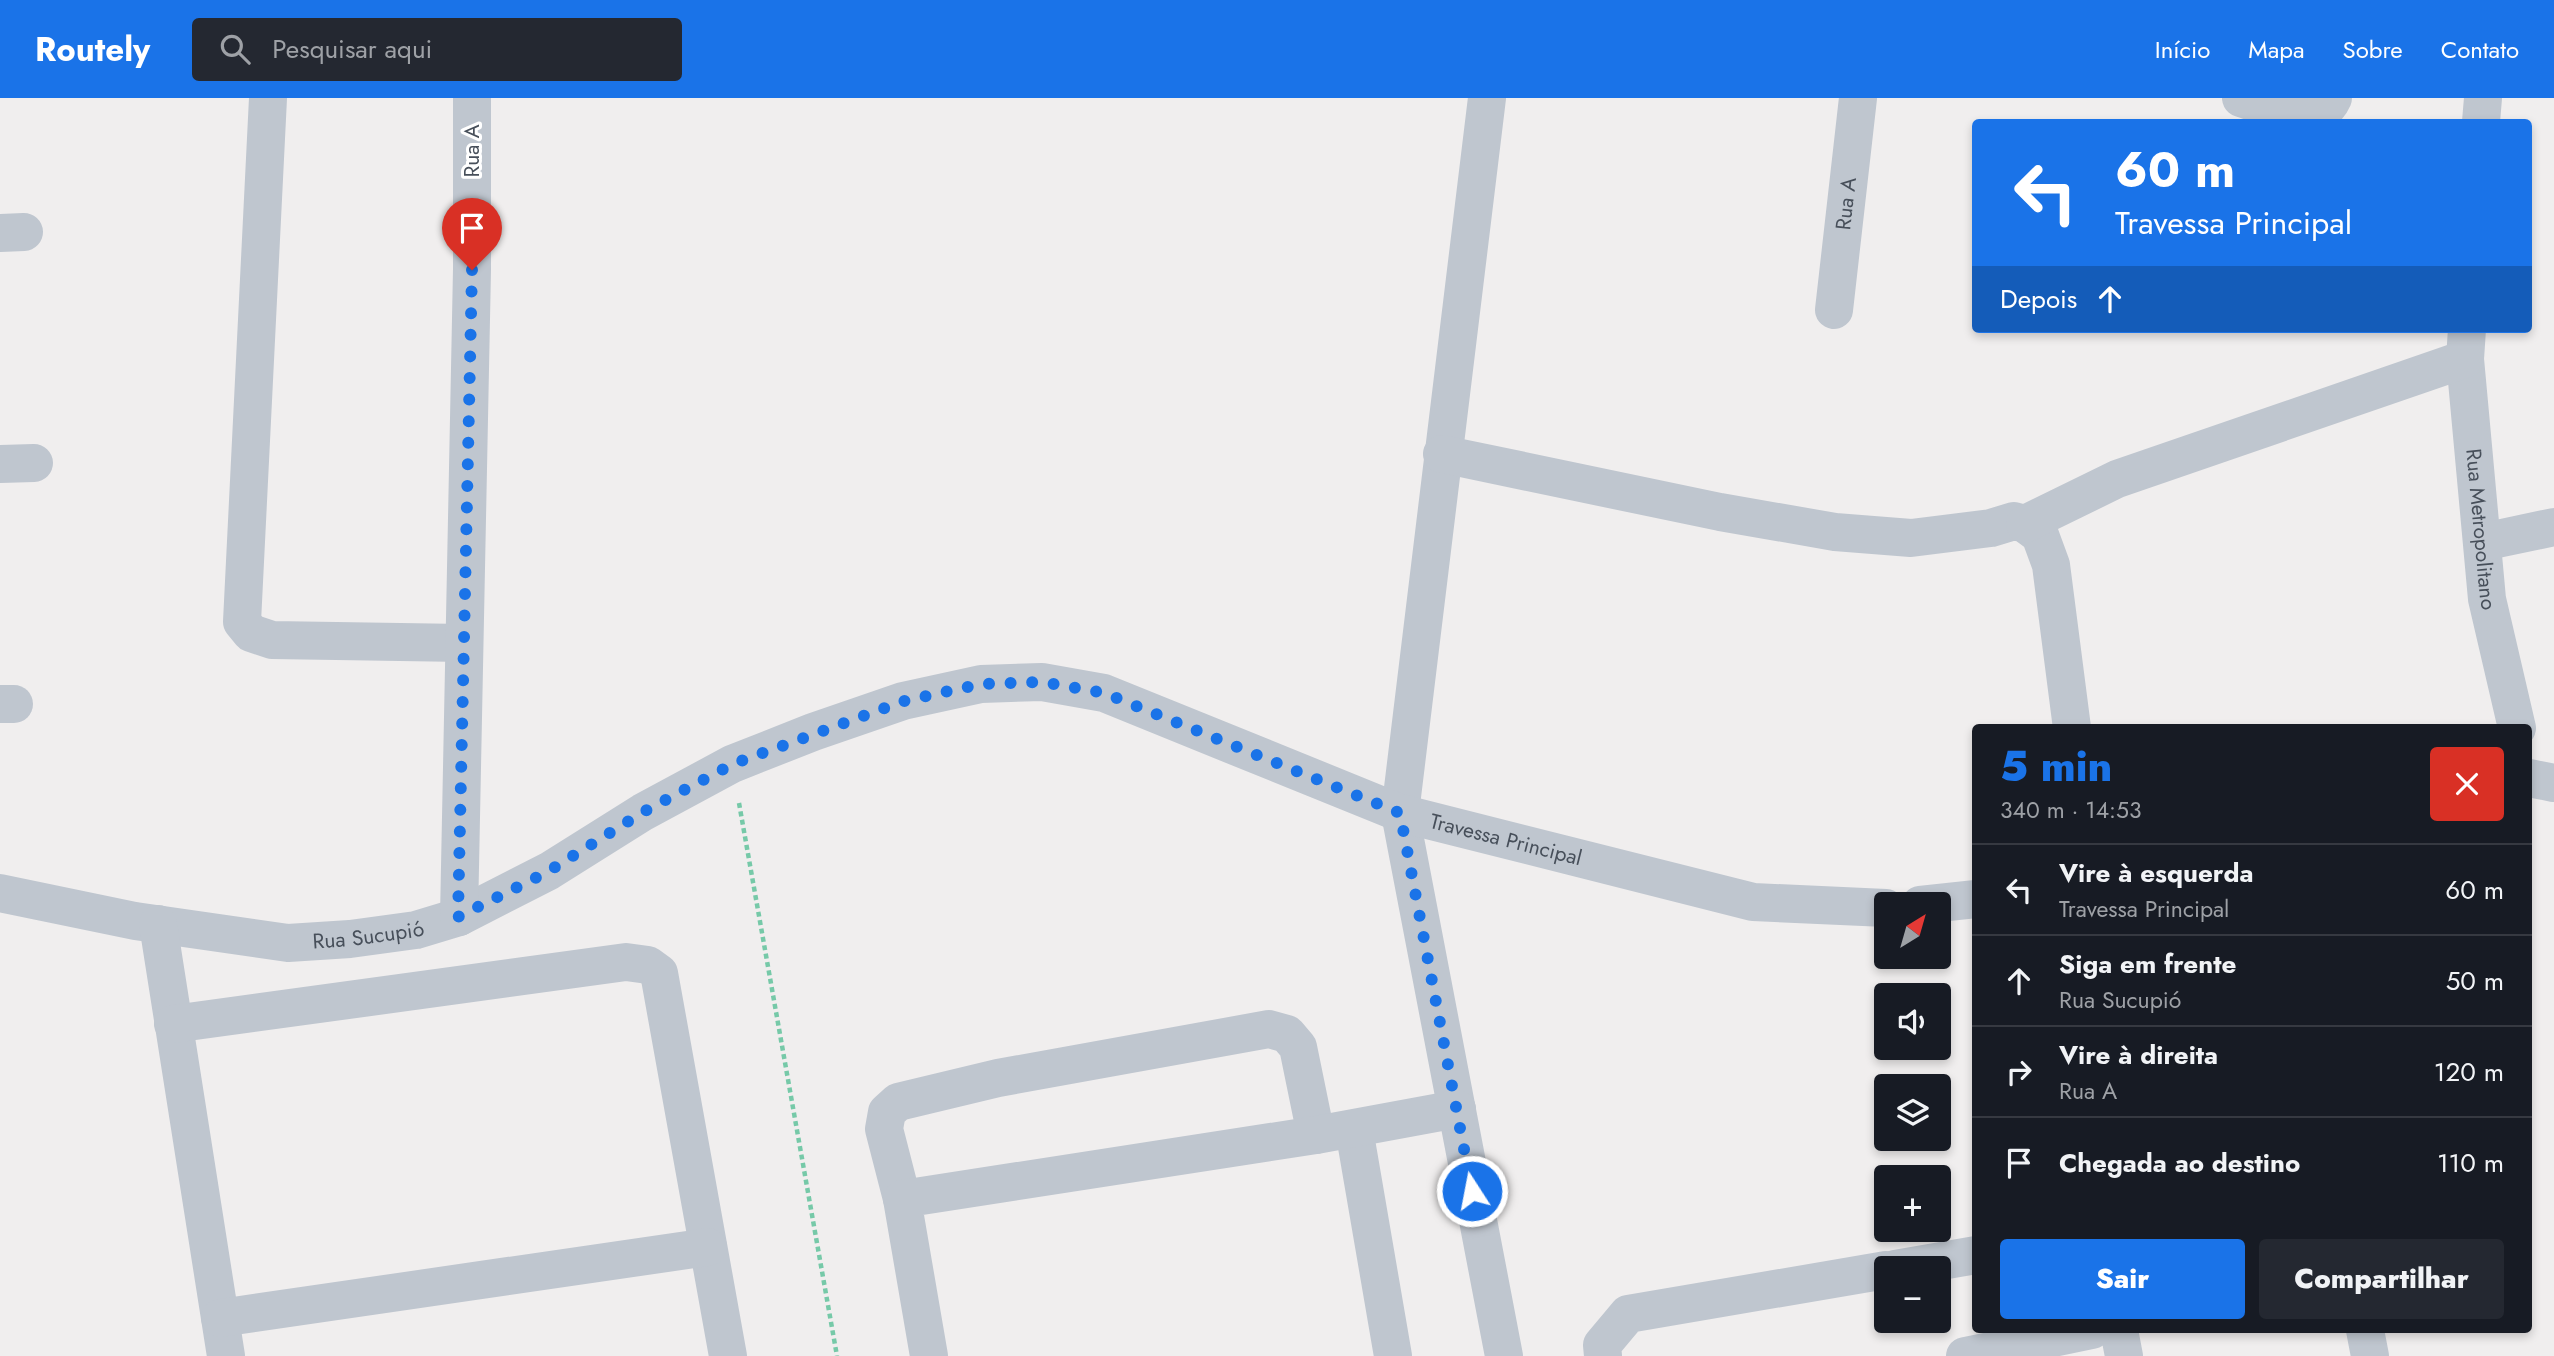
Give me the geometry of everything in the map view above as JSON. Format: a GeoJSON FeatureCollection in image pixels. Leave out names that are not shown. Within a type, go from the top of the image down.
{"type":"FeatureCollection","features":[{"type":"Feature","properties":{"kind":"street"},"geometry":{"type":"LineString","coordinates":[[268,98],[242,622],[251,634],[272,640],[464,643]]}},
{"type":"Feature","properties":{"kind":"street","name":"Rua A"},"geometry":{"type":"LineString","coordinates":[[458,917],[472,283],[472,98]]}},
{"type":"Feature","properties":{"kind":"street"},"geometry":{"type":"LineString","coordinates":[[1487,98],[1400,813],[1504,1356]]}},
{"type":"Feature","properties":{"kind":"street","name":"Rua A"},"geometry":{"type":"LineString","coordinates":[[1834,310],[1858,98]]}},
{"type":"Feature","properties":{"kind":"street"},"geometry":{"type":"LineString","coordinates":[[2241,98],[2307,117],[2319,114],[2333,98]]}},
{"type":"Feature","properties":{"kind":"street"},"geometry":{"type":"LineString","coordinates":[[2481,119],[2483,98]]}},
{"type":"Feature","properties":{"kind":"street"},"geometry":{"type":"LineString","coordinates":[[2025,524],[2117,479],[2466,344]]}},
{"type":"Feature","properties":{"kind":"street","name":"Rua Metropolitano"},"geometry":{"type":"LineString","coordinates":[[2466,344],[2487,599],[2516,724]]}},
{"type":"Feature","properties":{"kind":"street"},"geometry":{"type":"LineString","coordinates":[[1442,454],[1720,512],[1835,532],[1911,538],[1991,528],[2014,521],[2025,524],[2040,535],[2051,565],[2071,724]]}},
{"type":"Feature","properties":{"kind":"street"},"geometry":{"type":"LineString","coordinates":[[2483,542],[2554,527]]}},
{"type":"Feature","properties":{"kind":"street","name":"Rua Sucupió"},"geometry":{"type":"LineString","coordinates":[[0,893],[158,924],[288,943],[387,936],[458,917],[549,871],[643,812],[733,764],[904,701],[981,684],[1042,682],[1104,693]]}},
{"type":"Feature","properties":{"kind":"street","name":"Travessa Principal"},"geometry":{"type":"LineString","coordinates":[[1104,693],[1400,813],[1753,902],[1874,907]]}},
{"type":"Feature","properties":{"kind":"street"},"geometry":{"type":"LineString","coordinates":[[2532,779],[2554,783]]}},
{"type":"Feature","properties":{"kind":"street"},"geometry":{"type":"LineString","coordinates":[[1951,902],[1972,899]]}},
{"type":"Feature","properties":{"kind":"street"},"geometry":{"type":"LineString","coordinates":[[158,924],[226,1356]]}},
{"type":"Feature","properties":{"kind":"street"},"geometry":{"type":"LineString","coordinates":[[173,1024],[626,962],[648,965],[659,973],[728,1356]]}},
{"type":"Feature","properties":{"kind":"street"},"geometry":{"type":"LineString","coordinates":[[929,1356],[902,1199],[884,1129],[887,1112],[898,1102],[998,1078],[1269,1029],[1287,1034],[1298,1047],[1316,1135]]}},
{"type":"Feature","properties":{"kind":"street"},"geometry":{"type":"LineString","coordinates":[[902,1199],[1354,1129],[1457,1109]]}},
{"type":"Feature","properties":{"kind":"street"},"geometry":{"type":"LineString","coordinates":[[1354,1129],[1393,1356]]}},
{"type":"Feature","properties":{"kind":"street"},"geometry":{"type":"LineString","coordinates":[[220,1318],[708,1247]]}},
{"type":"Feature","properties":{"kind":"street"},"geometry":{"type":"LineString","coordinates":[[1951,1259],[1972,1256]]}},
{"type":"Feature","properties":{"kind":"street"},"geometry":{"type":"LineString","coordinates":[[1603,1356],[1602,1345],[1628,1314],[1874,1272]]}},
{"type":"Feature","properties":{"kind":"street"},"geometry":{"type":"LineString","coordinates":[[1965,1356],[2077,1333]]}},
{"type":"Feature","properties":{"kind":"street"},"geometry":{"type":"LineString","coordinates":[[2120,1333],[2124,1356]]}},
{"type":"Feature","properties":{"kind":"street"},"geometry":{"type":"LineString","coordinates":[[2366,1333],[2370,1356]]}},
{"type":"Feature","properties":{"kind":"path"},"geometry":{"type":"LineString","coordinates":[[733,764],[837,1356]]}},
{"type":"Feature","properties":{"kind":"route"},"geometry":{"type":"LineString","coordinates":[[472,270],[458,917],[549,871],[643,812],[733,764],[813,732],[904,701],[981,684],[1042,682],[1104,693],[1400,813],[1472,1191]]}}]}
